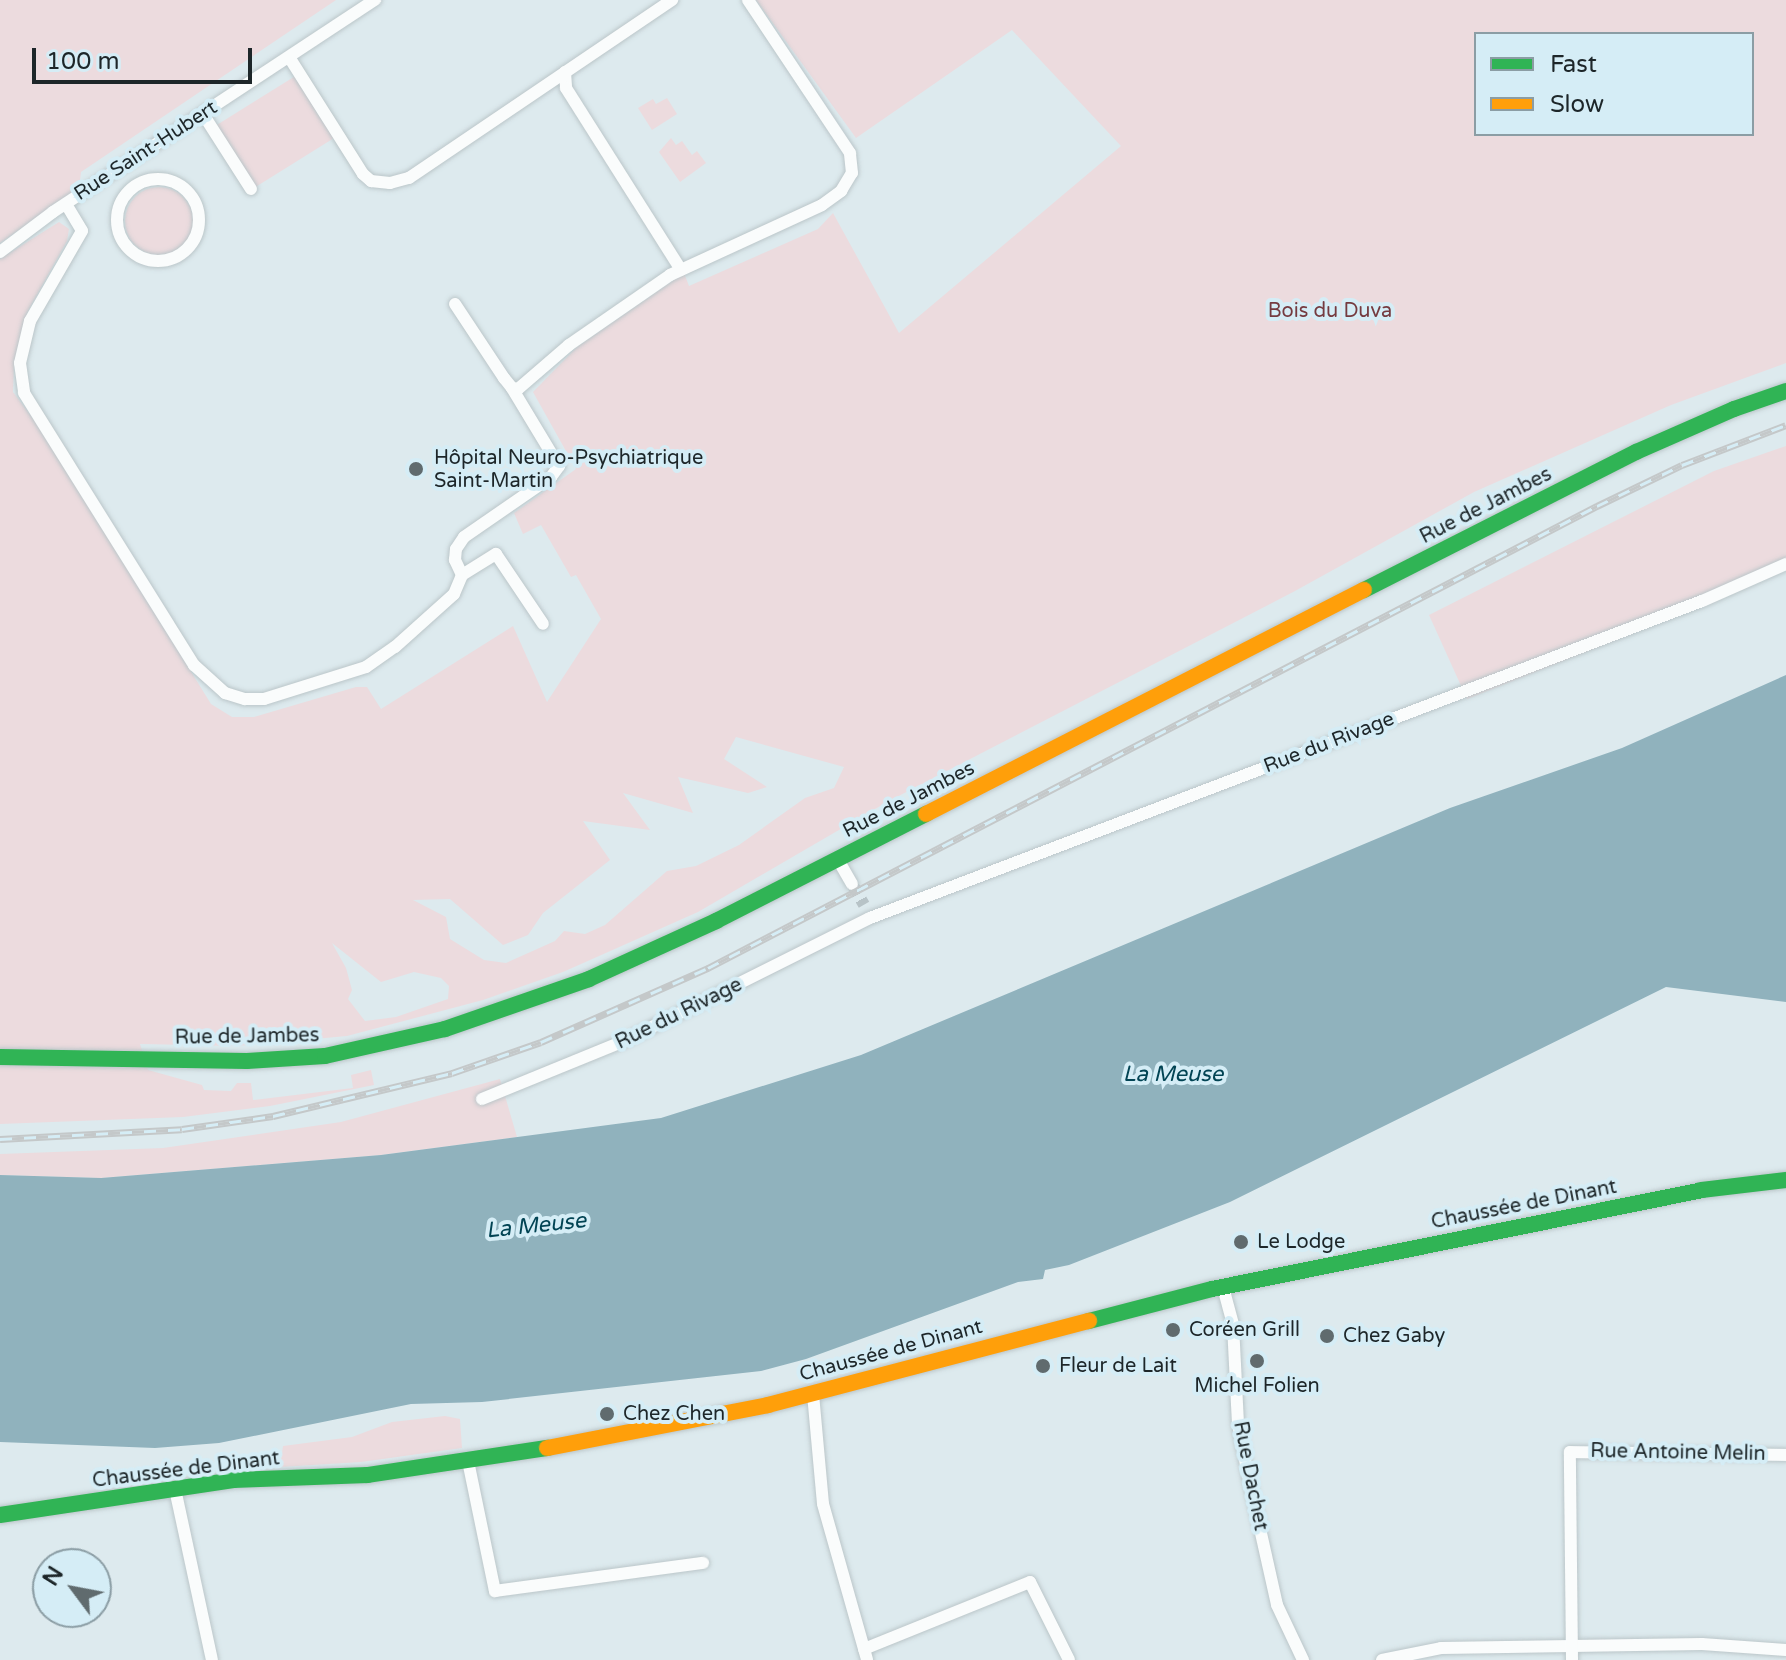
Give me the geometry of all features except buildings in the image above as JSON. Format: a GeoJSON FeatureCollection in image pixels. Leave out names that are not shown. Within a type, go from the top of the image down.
{"type":"FeatureCollection","features":[{"type":"Feature","properties":{"kind":"main road","name":"Rue de Jambes"},"geometry":{"type":"LineString","coordinates":[[0,1057],[286,1060],[374,1047],[483,1018],[589,979],[716,921],[1636,452],[1734,409],[1786,391]]}},
{"type":"Feature","properties":{"kind":"main road","name":"Chaussée de Dinant"},"geometry":{"type":"LineString","coordinates":[[0,1515],[233,1480],[368,1475],[468,1461],[813,1394],[958,1353],[1223,1287],[1701,1190],[1786,1180]]}},
{"type":"Feature","properties":{"kind":"street","name":"Rue Saint-Hubert"},"geometry":{"type":"LineString","coordinates":[[0,252],[66,204],[375,0]]}},
{"type":"Feature","properties":{"kind":"street"},"geometry":{"type":"LineString","coordinates":[[289,57],[363,174],[371,181],[390,183],[409,178],[672,0]]}},
{"type":"Feature","properties":{"kind":"street"},"geometry":{"type":"LineString","coordinates":[[512,388],[525,386],[569,345],[681,270],[822,205],[841,191],[852,173],[850,153],[748,0]]}},
{"type":"Feature","properties":{"kind":"street"},"geometry":{"type":"LineString","coordinates":[[565,72],[566,88],[681,270]]}},
{"type":"Feature","properties":{"kind":"street"},"geometry":{"type":"LineString","coordinates":[[203,114],[251,189]]}},
{"type":"Feature","properties":{"kind":"street"},"geometry":{"type":"LineString","coordinates":[[121,168],[133,187]]}},
{"type":"Feature","properties":{"kind":"street"},"geometry":{"type":"LineString","coordinates":[[158,178],[183,187],[192,197],[200,222],[190,247],[179,256],[153,261],[128,249],[117,224],[118,210],[133,187],[158,178]]}},
{"type":"Feature","properties":{"kind":"street"},"geometry":{"type":"LineString","coordinates":[[66,204],[82,231],[30,321],[20,363],[24,393],[207,681],[225,693],[245,699],[264,699],[366,667],[395,647],[454,594],[462,575],[496,554],[543,624]]}},
{"type":"Feature","properties":{"kind":"street"},"geometry":{"type":"LineString","coordinates":[[455,304],[512,388],[559,466],[551,477],[464,537],[456,549],[455,560],[462,575]]}},
{"type":"Feature","properties":{"kind":"street","name":"Rue du Rivage"},"geometry":{"type":"LineString","coordinates":[[482,1099],[622,1042],[870,918],[1688,606],[1786,564]]}},
{"type":"Feature","properties":{"kind":"street"},"geometry":{"type":"LineString","coordinates":[[837,858],[852,884]]}},
{"type":"Feature","properties":{"kind":"street"},"geometry":{"type":"LineString","coordinates":[[864,905],[870,918]]}},
{"type":"Feature","properties":{"kind":"street","name":"Rue Dachet"},"geometry":{"type":"LineString","coordinates":[[1223,1287],[1233,1325],[1238,1424],[1248,1475],[1277,1605],[1303,1660]]}},
{"type":"Feature","properties":{"kind":"street"},"geometry":{"type":"LineString","coordinates":[[813,1394],[823,1504],[866,1655],[1030,1582],[1069,1660]]}},
{"type":"Feature","properties":{"kind":"street","name":"Rue Antoine Melin"},"geometry":{"type":"LineString","coordinates":[[1570,1654],[1570,1452],[1786,1455]]}},
{"type":"Feature","properties":{"kind":"street"},"geometry":{"type":"LineString","coordinates":[[468,1461],[495,1591],[703,1563]]}},
{"type":"Feature","properties":{"kind":"street"},"geometry":{"type":"LineString","coordinates":[[175,1489],[212,1660]]}},
{"type":"Feature","properties":{"kind":"street"},"geometry":{"type":"LineString","coordinates":[[1382,1660],[1441,1648],[1570,1654],[1702,1644],[1786,1650]]}},
{"type":"Feature","properties":{"kind":"green space"},"geometry":{"type":"Polygon","coordinates":[[[0,0],[336,0],[81,172],[79,189],[0,243],[0,0]]]}},
{"type":"Feature","properties":{"kind":"green space","name":"Bois du Duva"},"geometry":{"type":"Polygon","coordinates":[[[756,0],[1786,0],[1786,363],[1671,405],[1474,492],[1295,591],[887,802],[698,912],[563,972],[483,1000],[347,1036],[237,1046],[140,1044],[148,1070],[202,1085],[204,1090],[231,1091],[237,1083],[251,1083],[253,1100],[353,1088],[351,1075],[371,1070],[374,1085],[270,1106],[183,1117],[0,1124],[0,259],[59,222],[69,229],[67,241],[28,311],[14,366],[13,392],[43,432],[211,704],[232,717],[254,717],[356,687],[367,687],[381,709],[513,626],[547,702],[601,619],[576,575],[571,577],[541,525],[523,534],[514,513],[576,469],[533,392],[577,347],[684,273],[689,286],[818,229],[833,213],[899,333],[1121,146],[1012,30],[856,138],[756,0]],[[736,737],[724,759],[767,787],[748,793],[678,777],[693,813],[623,793],[650,830],[583,821],[610,860],[543,913],[528,935],[503,945],[450,899],[413,900],[446,917],[450,939],[484,960],[506,963],[555,941],[564,931],[585,934],[605,925],[667,871],[696,866],[739,845],[805,798],[834,788],[844,767],[736,737]],[[332,943],[346,968],[352,990],[348,999],[365,1021],[396,1017],[448,999],[449,986],[441,978],[414,972],[381,982],[332,943]]]}},
{"type":"Feature","properties":{"kind":"green space"},"geometry":{"type":"Polygon","coordinates":[[[297,75],[336,137],[255,187],[216,125],[297,75]]]}},
{"type":"Feature","properties":{"kind":"green space"},"geometry":{"type":"Polygon","coordinates":[[[667,98],[677,114],[652,130],[638,108],[653,99],[656,104],[667,98]]]}},
{"type":"Feature","properties":{"kind":"green space"},"geometry":{"type":"Polygon","coordinates":[[[671,138],[676,145],[682,141],[692,155],[697,151],[706,163],[680,182],[659,152],[671,138]]]}},
{"type":"Feature","properties":{"kind":"green space"},"geometry":{"type":"Polygon","coordinates":[[[159,187],[183,197],[193,221],[183,245],[159,255],[135,245],[125,221],[135,197],[159,187]]]}},
{"type":"Feature","properties":{"kind":"green space"},"geometry":{"type":"Polygon","coordinates":[[[1786,446],[1786,570],[1467,699],[1429,615],[1714,471],[1786,446]]]}},
{"type":"Feature","properties":{"kind":"green space"},"geometry":{"type":"Polygon","coordinates":[[[500,1079],[517,1137],[381,1155],[101,1178],[0,1175],[0,1154],[163,1148],[341,1122],[500,1079]]]}},
{"type":"Feature","properties":{"kind":"green space"},"geometry":{"type":"Polygon","coordinates":[[[445,1416],[460,1419],[462,1448],[361,1462],[280,1467],[283,1446],[352,1437],[392,1422],[445,1416]]]}},
{"type":"Feature","properties":{"kind":"water","name":"La Meuse"},"geometry":{"type":"Polygon","coordinates":[[[1786,675],[1786,1002],[1666,987],[1230,1202],[1069,1265],[1045,1270],[1043,1279],[1018,1282],[806,1359],[761,1371],[482,1402],[411,1404],[219,1443],[155,1448],[0,1442],[0,1175],[101,1178],[381,1155],[661,1118],[861,1055],[1450,808],[1622,748],[1786,675]]]}},
{"type":"Feature","properties":{"kind":"tunnel"},"geometry":{"type":"LineString","coordinates":[[852,884],[864,905]]}},
{"type":"Feature","properties":{"kind":"railway"},"geometry":{"type":"LineString","coordinates":[[0,1139],[182,1129],[273,1116],[452,1073],[541,1042],[708,968],[1597,506],[1682,465],[1786,425]]}},
{"type":"Feature","properties":{"kind":"traffic: fast"},"geometry":{"type":"LineString","coordinates":[[1364,590],[1636,452],[1734,409],[1786,391]]}},
{"type":"Feature","properties":{"kind":"traffic: fast"},"geometry":{"type":"LineString","coordinates":[[0,1057],[247,1061],[325,1056],[445,1029],[589,979],[716,921],[926,814]]}},
{"type":"Feature","properties":{"kind":"traffic: fast"},"geometry":{"type":"LineString","coordinates":[[1089,1321],[1212,1289],[1701,1190],[1786,1180]]}},
{"type":"Feature","properties":{"kind":"traffic: fast"},"geometry":{"type":"LineString","coordinates":[[0,1515],[233,1480],[368,1475],[547,1448]]}},
{"type":"Feature","properties":{"kind":"traffic: slow"},"geometry":{"type":"LineString","coordinates":[[926,814],[1364,590]]}},
{"type":"Feature","properties":{"kind":"traffic: slow"},"geometry":{"type":"LineString","coordinates":[[547,1448],[768,1405],[1089,1321]]}},
{"type":"Feature","properties":{"kind":"place","name":"Hôpital Neuro-Psychiatrique Saint-Martin"},"geometry":{"type":"Point","coordinates":[416,469]}},
{"type":"Feature","properties":{"kind":"place","name":"Le Lodge"},"geometry":{"type":"Point","coordinates":[1241,1242]}},
{"type":"Feature","properties":{"kind":"place","name":"Coréen Grill"},"geometry":{"type":"Point","coordinates":[1173,1330]}},
{"type":"Feature","properties":{"kind":"place","name":"Chez Gaby"},"geometry":{"type":"Point","coordinates":[1327,1336]}},
{"type":"Feature","properties":{"kind":"place","name":"Michel Folien"},"geometry":{"type":"Point","coordinates":[1257,1361]}},
{"type":"Feature","properties":{"kind":"place","name":"Fleur de Lait"},"geometry":{"type":"Point","coordinates":[1043,1366]}},
{"type":"Feature","properties":{"kind":"place","name":"Chez Chen"},"geometry":{"type":"Point","coordinates":[607,1414]}}]}
